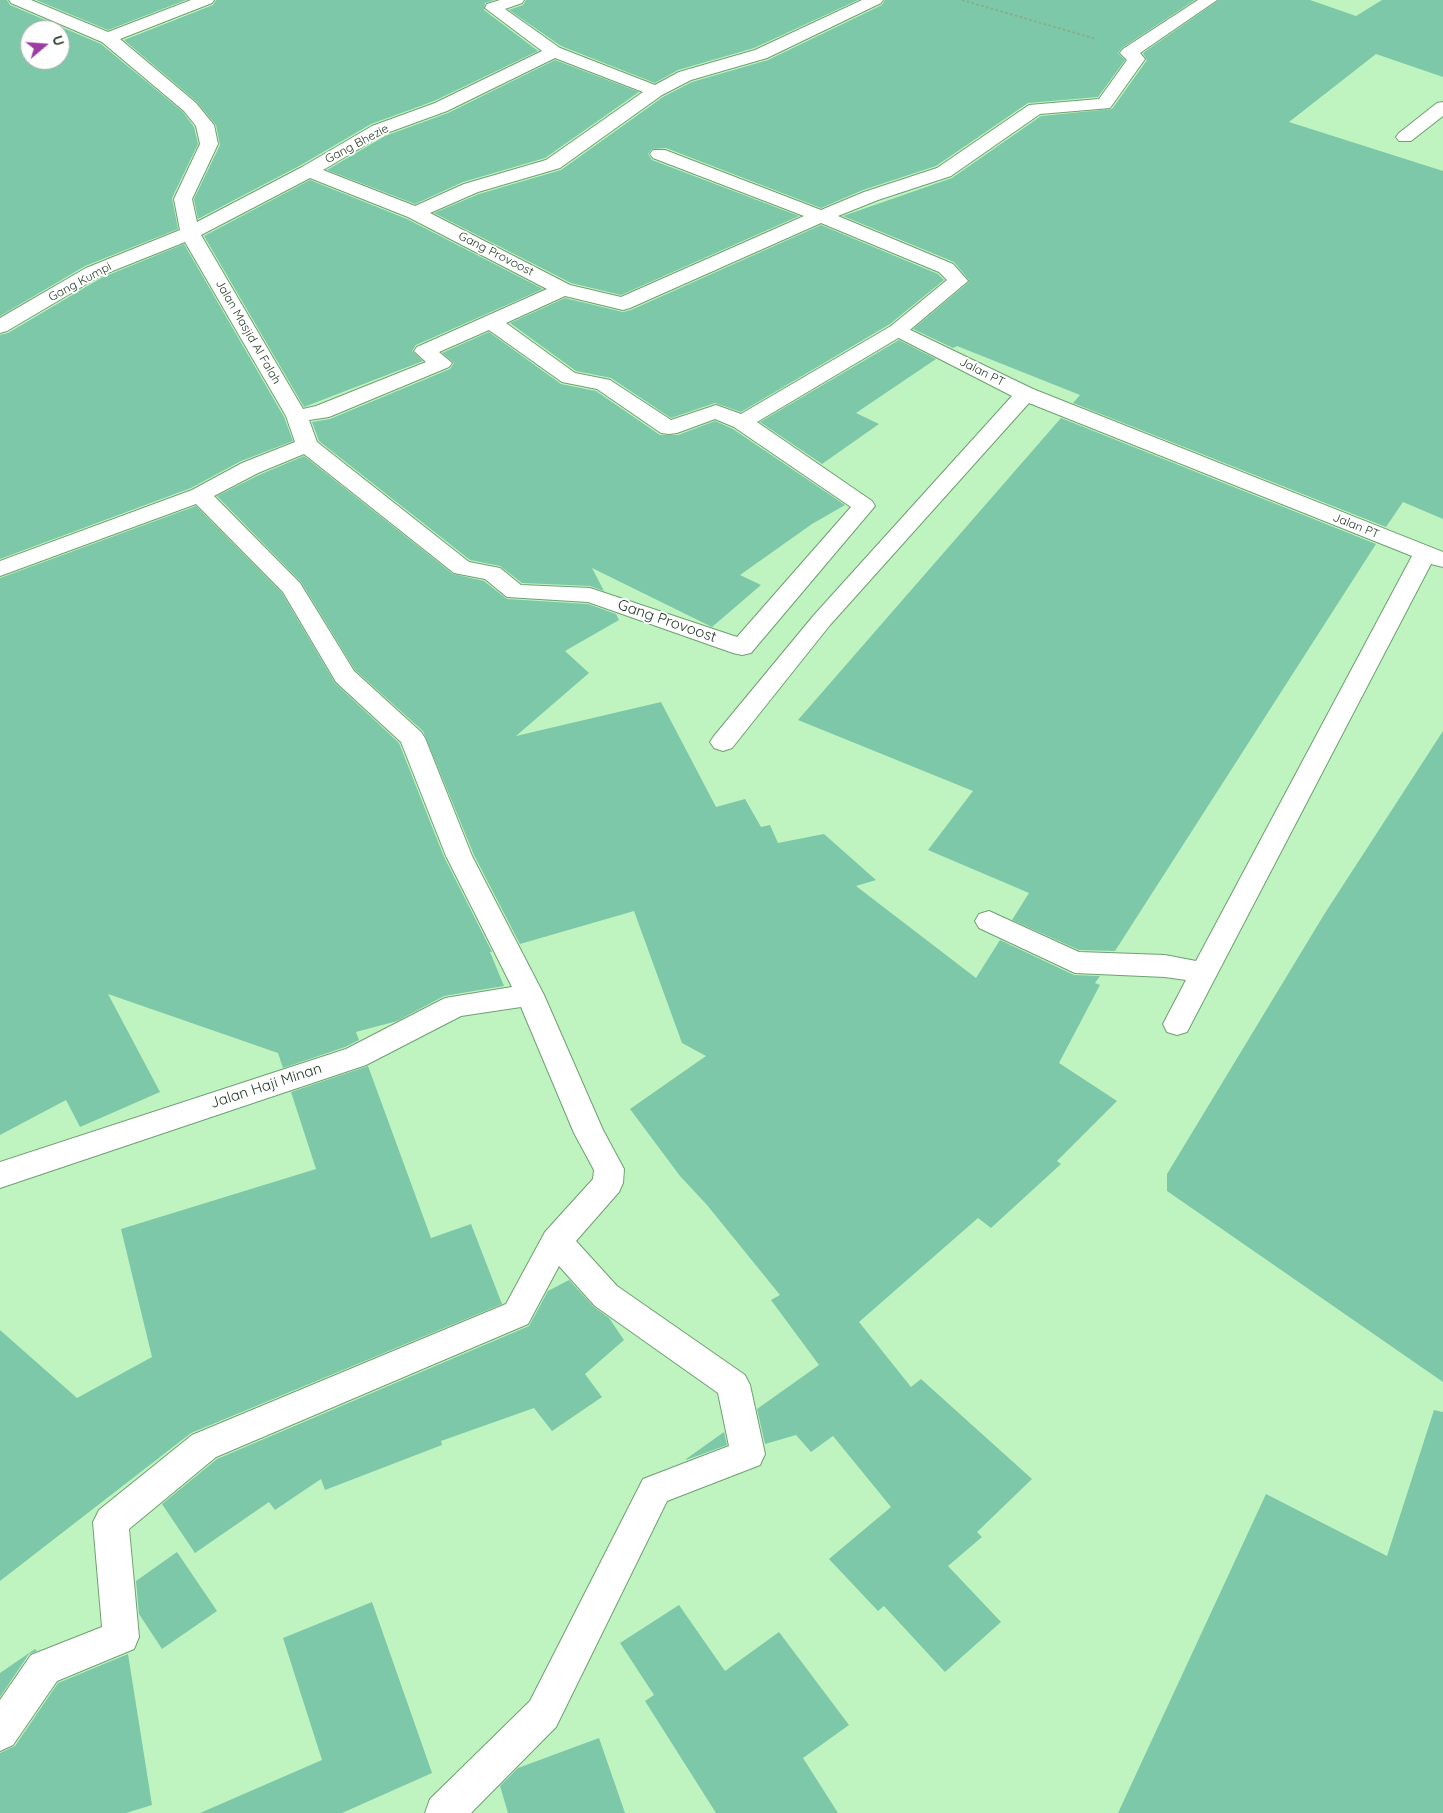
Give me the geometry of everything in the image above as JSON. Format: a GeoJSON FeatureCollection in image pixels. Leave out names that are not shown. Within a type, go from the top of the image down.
{"type":"FeatureCollection","features":[{"type":"Feature","properties":{"kind":"street","name":"Jalan Masjid Al Falah"},"geometry":{"type":"LineString","coordinates":[[17,0],[108,38],[190,107],[205,125],[209,144],[183,199],[190,232],[297,416],[307,445]]}},
{"type":"Feature","properties":{"kind":"street"},"geometry":{"type":"LineString","coordinates":[[108,38],[206,0]]}},
{"type":"Feature","properties":{"kind":"street"},"geometry":{"type":"LineString","coordinates":[[516,0],[493,8],[554,52],[656,91]]}},
{"type":"Feature","properties":{"kind":"street"},"geometry":{"type":"LineString","coordinates":[[415,213],[471,188],[553,164],[656,91],[686,76],[761,54],[875,0]]}},
{"type":"Feature","properties":{"kind":"street"},"geometry":{"type":"LineString","coordinates":[[1129,53],[1209,0]]}},
{"type":"Feature","properties":{"kind":"street","name":"Gang Bhezie"},"geometry":{"type":"LineString","coordinates":[[190,232],[309,170],[378,130],[441,107],[554,52]]}},
{"type":"Feature","properties":{"kind":"street","name":"Gang Provoost"},"geometry":{"type":"LineString","coordinates":[[309,170],[415,213],[563,289],[623,304],[761,241],[871,196],[944,172],[1035,109],[1104,104],[1136,59],[1129,53]]}},
{"type":"Feature","properties":{"kind":"street"},"geometry":{"type":"LineString","coordinates":[[1405,137],[1443,107]]}},
{"type":"Feature","properties":{"kind":"street"},"geometry":{"type":"LineString","coordinates":[[659,154],[823,217],[946,268],[958,281],[898,330],[742,422]]}},
{"type":"Feature","properties":{"kind":"street","name":"Gang Kumpi"},"geometry":{"type":"LineString","coordinates":[[0,327],[93,272],[190,232]]}},
{"type":"Feature","properties":{"kind":"street"},"geometry":{"type":"LineString","coordinates":[[297,416],[321,412],[442,363],[424,350],[563,289]]}},
{"type":"Feature","properties":{"kind":"street","name":"Gang Provoost"},"geometry":{"type":"LineString","coordinates":[[307,445],[363,487],[462,568],[492,573],[515,592],[590,595],[742,647],[864,506],[742,422],[716,412],[669,428],[603,384],[569,378],[491,322]]}},
{"type":"Feature","properties":{"kind":"street","name":"Jalan PT"},"geometry":{"type":"LineString","coordinates":[[898,330],[1025,394],[1434,556]]}},
{"type":"Feature","properties":{"kind":"street"},"geometry":{"type":"LineString","coordinates":[[723,742],[822,620],[1025,394]]}},
{"type":"Feature","properties":{"kind":"street"},"geometry":{"type":"LineString","coordinates":[[0,569],[200,495],[250,468],[307,445]]}},
{"type":"Feature","properties":{"kind":"street"},"geometry":{"type":"LineString","coordinates":[[0,1732],[44,1668],[122,1637],[111,1522],[204,1446],[517,1314],[556,1241],[608,1183],[609,1169],[589,1133],[530,995],[459,856],[412,738],[346,676],[292,588],[200,495]]}},
{"type":"Feature","properties":{"kind":"street"},"geometry":{"type":"LineString","coordinates":[[1177,1024],[1434,556]]}},
{"type":"Feature","properties":{"kind":"street"},"geometry":{"type":"LineString","coordinates":[[989,921],[1075,962],[1165,966],[1205,973]]}},
{"type":"Feature","properties":{"kind":"street","name":"Jalan Haji Minan"},"geometry":{"type":"LineString","coordinates":[[0,1175],[356,1057],[455,1006],[530,995]]}},
{"type":"Feature","properties":{"kind":"street"},"geometry":{"type":"LineString","coordinates":[[444,1813],[544,1714],[655,1490],[748,1454],[734,1385],[606,1296],[556,1241]]}},
{"type":"Feature","properties":{"kind":"path"},"geometry":{"type":"LineString","coordinates":[[962,0],[1088,36],[1129,53]]}},
{"type":"Feature","properties":{"kind":"building"},"geometry":{"type":"Polygon","coordinates":[[[0,0],[7,0],[10,5],[45,20],[20,20],[20,70],[70,70],[70,31],[101,44],[183,112],[194,127],[198,144],[172,198],[178,229],[85,266],[0,316],[0,0]]]}},
{"type":"Feature","properties":{"kind":"building"},"geometry":{"type":"Polygon","coordinates":[[[36,0],[186,0],[108,30],[36,0]]]}},
{"type":"Feature","properties":{"kind":"building"},"geometry":{"type":"Polygon","coordinates":[[[216,0],[494,0],[485,3],[484,10],[538,51],[434,101],[371,124],[301,165],[198,219],[194,199],[220,145],[216,125],[197,102],[124,40],[213,5],[216,0]]]}},
{"type":"Feature","properties":{"kind":"building"},"geometry":{"type":"Polygon","coordinates":[[[526,0],[858,0],[754,48],[678,70],[655,83],[561,46],[509,10],[523,5],[526,0]]]}},
{"type":"Feature","properties":{"kind":"building"},"geometry":{"type":"Polygon","coordinates":[[[885,0],[1195,0],[1122,48],[1118,53],[1125,60],[1098,97],[1028,103],[936,166],[863,190],[821,208],[666,148],[652,149],[648,154],[652,160],[799,216],[621,295],[571,283],[434,213],[479,194],[561,170],[663,97],[692,82],[768,60],[882,5],[885,0]]]}},
{"type":"Feature","properties":{"kind":"building"},"geometry":{"type":"Polygon","coordinates":[[[1219,0],[1310,0],[1356,16],[1382,0],[1443,0],[1443,77],[1376,54],[1289,122],[1443,171],[1443,519],[1403,502],[1386,527],[1073,403],[1080,395],[957,346],[953,348],[913,329],[969,282],[969,280],[954,262],[843,216],[952,178],[1041,116],[1112,109],[1147,60],[1143,53],[1219,0]]]}},
{"type":"Feature","properties":{"kind":"building"},"geometry":{"type":"Polygon","coordinates":[[[555,60],[639,92],[545,158],[463,182],[415,204],[327,170],[385,136],[448,113],[555,60]]]}},
{"type":"Feature","properties":{"kind":"building"},"geometry":{"type":"Polygon","coordinates":[[[310,180],[407,219],[543,289],[416,345],[412,351],[423,361],[304,407],[204,236],[310,180]]]}},
{"type":"Feature","properties":{"kind":"building"},"geometry":{"type":"Polygon","coordinates":[[[821,225],[938,274],[944,280],[890,324],[741,412],[715,403],[671,418],[611,378],[576,371],[510,323],[565,298],[623,312],[631,310],[821,225]]]}},
{"type":"Feature","properties":{"kind":"building"},"geometry":{"type":"Polygon","coordinates":[[[184,244],[284,417],[293,441],[241,461],[191,488],[0,559],[0,335],[8,333],[101,278],[184,244]]]}},
{"type":"Feature","properties":{"kind":"building"},"geometry":{"type":"Polygon","coordinates":[[[489,332],[561,384],[596,391],[660,435],[678,435],[715,421],[733,429],[845,505],[812,524],[740,575],[761,585],[712,627],[592,568],[604,591],[590,586],[522,583],[500,566],[470,560],[319,441],[312,422],[330,419],[450,369],[454,363],[442,353],[489,332]]]}},
{"type":"Feature","properties":{"kind":"building"},"geometry":{"type":"Polygon","coordinates":[[[899,340],[936,359],[856,413],[879,424],[822,464],[760,422],[899,340]]]}},
{"type":"Feature","properties":{"kind":"building"},"geometry":{"type":"Polygon","coordinates":[[[1061,418],[1376,544],[1115,951],[1079,950],[1012,920],[1029,893],[928,850],[973,791],[798,720],[1061,418]]]}},
{"type":"Feature","properties":{"kind":"building"},"geometry":{"type":"Polygon","coordinates":[[[304,456],[453,574],[484,581],[507,599],[588,604],[616,614],[619,620],[565,651],[589,673],[516,736],[661,702],[716,807],[745,799],[761,827],[770,825],[778,843],[824,834],[876,880],[856,886],[976,978],[1000,940],[1074,975],[1100,976],[1095,983],[1100,985],[1059,1063],[1117,1101],[1057,1161],[1061,1164],[991,1228],[978,1218],[859,1322],[911,1387],[921,1379],[1032,1479],[977,1532],[982,1537],[948,1566],[1001,1622],[945,1672],[884,1606],[878,1611],[829,1559],[891,1507],[833,1436],[811,1452],[796,1435],[765,1444],[757,1409],[819,1365],[771,1300],[780,1295],[707,1205],[680,1176],[630,1109],[706,1056],[682,1043],[634,911],[520,944],[474,855],[423,731],[355,670],[301,582],[217,496],[259,475],[304,456]]]}},
{"type":"Feature","properties":{"kind":"building"},"geometry":{"type":"Polygon","coordinates":[[[196,506],[282,593],[335,683],[399,743],[444,857],[492,952],[490,952],[504,986],[444,996],[397,1021],[356,1032],[359,1040],[345,1047],[283,1068],[278,1053],[108,994],[160,1092],[80,1127],[66,1100],[0,1135],[0,578],[196,506]]]}},
{"type":"Feature","properties":{"kind":"building"},"geometry":{"type":"Polygon","coordinates":[[[1443,731],[1443,1382],[1167,1191],[1167,1174],[1325,913],[1443,731]]]}},
{"type":"Feature","properties":{"kind":"building"},"geometry":{"type":"Polygon","coordinates":[[[368,1066],[431,1238],[471,1224],[502,1304],[191,1433],[0,1581],[0,1330],[77,1398],[152,1357],[121,1229],[316,1169],[291,1092],[368,1066]]]}},
{"type":"Feature","properties":{"kind":"building"},"geometry":{"type":"Polygon","coordinates":[[[569,1280],[594,1307],[609,1318],[624,1340],[585,1374],[602,1397],[552,1431],[534,1408],[441,1441],[442,1445],[325,1490],[321,1479],[275,1510],[269,1502],[195,1553],[162,1504],[217,1459],[529,1326],[548,1291],[569,1280]]]}},
{"type":"Feature","properties":{"kind":"building"},"geometry":{"type":"Polygon","coordinates":[[[1434,1410],[1443,1412],[1443,1813],[1118,1813],[1266,1494],[1387,1556],[1434,1410]]]}},
{"type":"Feature","properties":{"kind":"building"},"geometry":{"type":"Polygon","coordinates":[[[724,1432],[727,1445],[686,1460],[686,1459],[724,1432]]]}},
{"type":"Feature","properties":{"kind":"building"},"geometry":{"type":"Polygon","coordinates":[[[177,1552],[217,1611],[162,1649],[139,1614],[136,1581],[177,1552]]]}},
{"type":"Feature","properties":{"kind":"building"},"geometry":{"type":"Polygon","coordinates":[[[372,1602],[432,1773],[342,1813],[200,1813],[322,1760],[283,1638],[372,1602]]]}},
{"type":"Feature","properties":{"kind":"building"},"geometry":{"type":"Polygon","coordinates":[[[679,1605],[725,1671],[779,1632],[849,1725],[803,1758],[838,1813],[716,1813],[645,1701],[654,1695],[620,1643],[679,1605]]]}},
{"type":"Feature","properties":{"kind":"building"},"geometry":{"type":"Polygon","coordinates":[[[35,1649],[37,1651],[29,1654],[0,1697],[0,1673],[35,1649]]]}},
{"type":"Feature","properties":{"kind":"building"},"geometry":{"type":"Polygon","coordinates":[[[128,1654],[152,1805],[126,1813],[0,1813],[0,1753],[15,1746],[58,1683],[128,1654]]]}},
{"type":"Feature","properties":{"kind":"building"},"geometry":{"type":"Polygon","coordinates":[[[599,1738],[625,1813],[508,1813],[500,1786],[518,1768],[599,1738]]]}}]}
